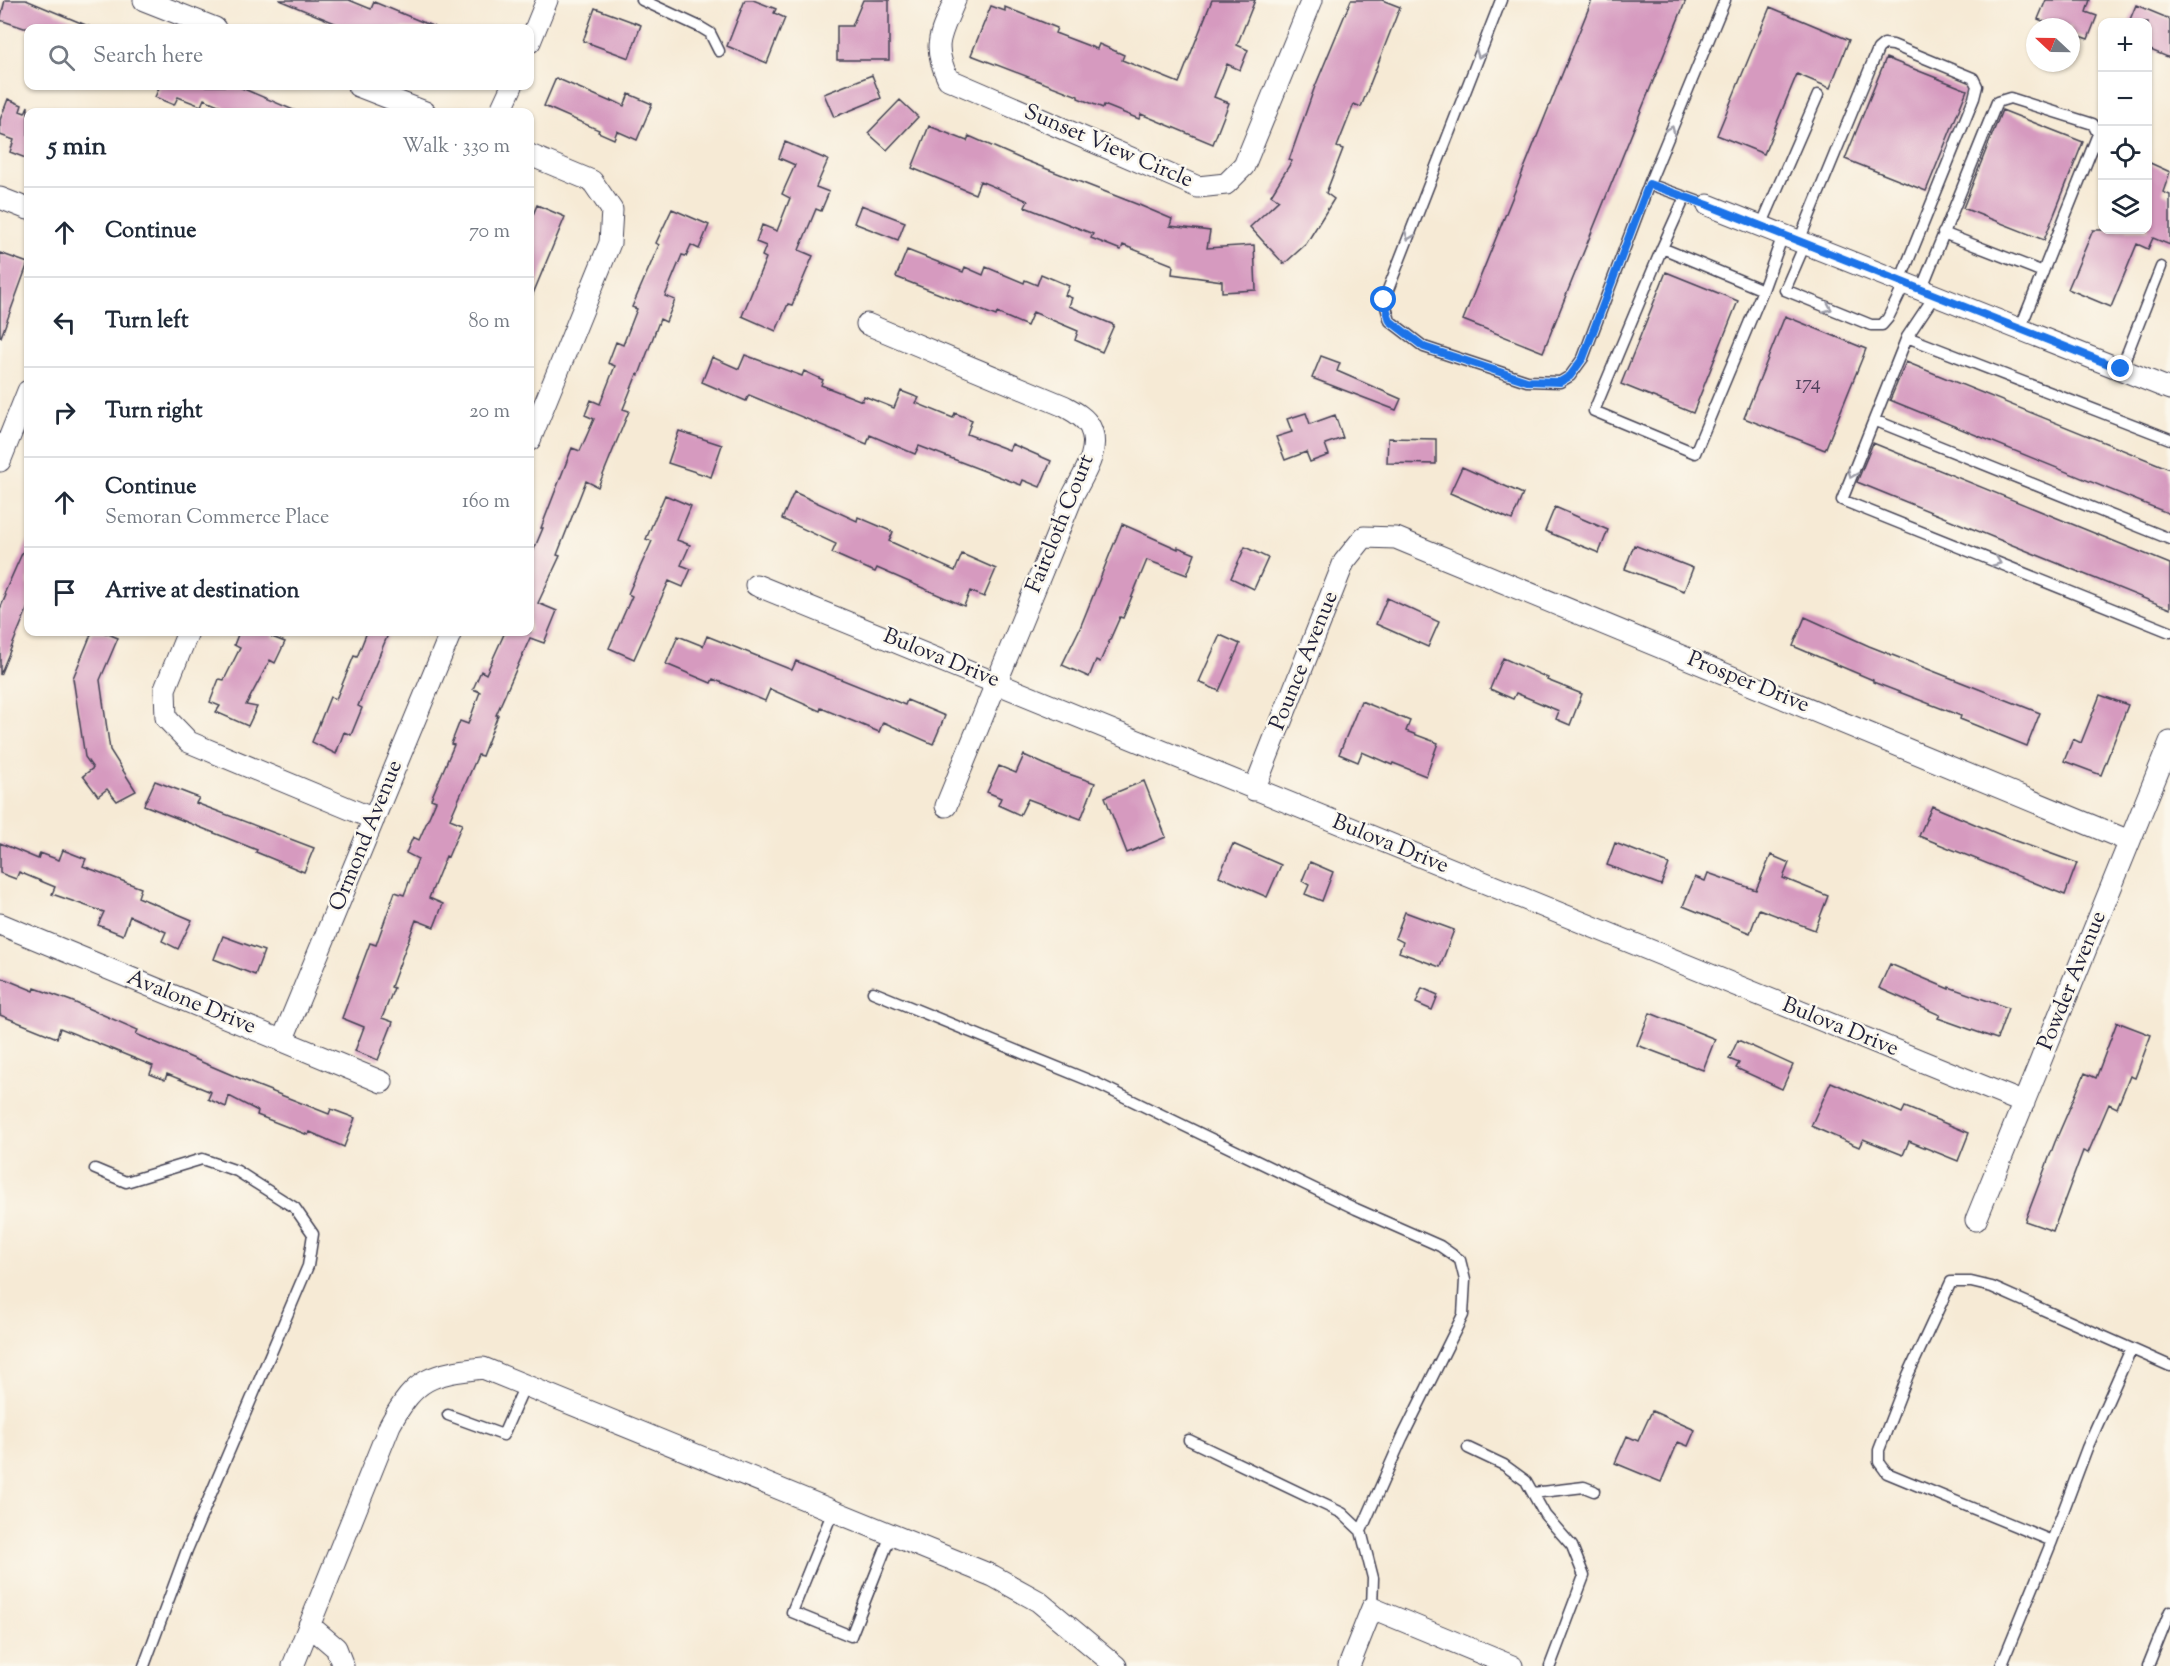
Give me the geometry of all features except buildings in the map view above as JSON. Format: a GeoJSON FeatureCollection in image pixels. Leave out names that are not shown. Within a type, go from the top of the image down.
{"type":"FeatureCollection","features":[{"type":"Feature","properties":{"kind":"street"},"geometry":{"type":"LineString","coordinates":[[144,0],[205,24]]}},
{"type":"Feature","properties":{"kind":"street"},"geometry":{"type":"LineString","coordinates":[[534,32],[547,0]]}},
{"type":"Feature","properties":{"kind":"street","name":"Sunset View Circle"},"geometry":{"type":"LineString","coordinates":[[955,0],[939,40],[939,60],[948,80],[1198,187],[1226,184],[1244,166],[1312,0]]}},
{"type":"Feature","properties":{"kind":"street"},"geometry":{"type":"LineString","coordinates":[[367,90],[407,108]]}},
{"type":"Feature","properties":{"kind":"street"},"geometry":{"type":"LineString","coordinates":[[503,108],[510,90]]}},
{"type":"Feature","properties":{"kind":"street"},"geometry":{"type":"LineString","coordinates":[[534,157],[592,181],[612,210],[610,243],[534,430]]}},
{"type":"Feature","properties":{"kind":"street"},"geometry":{"type":"LineString","coordinates":[[0,198],[24,207]]}},
{"type":"Feature","properties":{"kind":"street"},"geometry":{"type":"LineString","coordinates":[[1708,205],[2170,389]]}},
{"type":"Feature","properties":{"kind":"street","name":"Faircloth Court"},"geometry":{"type":"LineString","coordinates":[[867,324],[1064,406],[1080,416],[1090,426],[1094,445],[1088,466],[1074,493],[946,806]]}},
{"type":"Feature","properties":{"kind":"street"},"geometry":{"type":"LineString","coordinates":[[0,461],[24,401]]}},
{"type":"Feature","properties":{"kind":"street","name":"Pounce Avenue"},"geometry":{"type":"LineString","coordinates":[[1254,790],[1344,562],[1364,537]]}},
{"type":"Feature","properties":{"kind":"street","name":"Prosper Drive"},"geometry":{"type":"LineString","coordinates":[[1364,537],[1396,538],[2129,841]]}},
{"type":"Feature","properties":{"kind":"street","name":"Bulova Drive"},"geometry":{"type":"LineString","coordinates":[[756,585],[2024,1103]]}},
{"type":"Feature","properties":{"kind":"street"},"geometry":{"type":"LineString","coordinates":[[186,636],[165,689],[166,718],[189,742],[374,819]]}},
{"type":"Feature","properties":{"kind":"street","name":"Ormond Avenue"},"geometry":{"type":"LineString","coordinates":[[282,1041],[449,636]]}},
{"type":"Feature","properties":{"kind":"street","name":"Powder Avenue"},"geometry":{"type":"LineString","coordinates":[[1976,1220],[2170,742]]}},
{"type":"Feature","properties":{"kind":"street","name":"Avalone Drive"},"geometry":{"type":"LineString","coordinates":[[0,924],[382,1082]]}},
{"type":"Feature","properties":{"kind":"street"},"geometry":{"type":"LineString","coordinates":[[293,1666],[390,1425],[401,1404],[423,1382],[445,1372],[483,1368],[993,1576],[1038,1600],[1116,1666]]}},
{"type":"Feature","properties":{"kind":"street"},"geometry":{"type":"LineString","coordinates":[[1349,1666],[1372,1608],[1512,1666]]}},
{"type":"Feature","properties":{"kind":"street"},"geometry":{"type":"LineString","coordinates":[[309,1625],[336,1648],[343,1666]]}},
{"type":"Feature","properties":{"kind":"lane"},"geometry":{"type":"LineString","coordinates":[[642,0],[710,33],[719,51]]}},
{"type":"Feature","properties":{"kind":"lane"},"geometry":{"type":"LineString","coordinates":[[1501,0],[1384,300],[1390,321],[1424,347],[1527,381],[1560,382],[1570,376],[1583,358],[1649,184],[1725,0]]}},
{"type":"Feature","properties":{"kind":"lane"},"geometry":{"type":"LineString","coordinates":[[1685,197],[1594,411],[1695,453],[1763,290],[1796,240],[1878,50],[1884,44],[1893,45],[1973,78],[1977,86],[1974,98],[1915,288],[1908,337],[1842,500],[2170,632]]}},
{"type":"Feature","properties":{"kind":"lane"},"geometry":{"type":"LineString","coordinates":[[1761,226],[1818,95]]}},
{"type":"Feature","properties":{"kind":"lane"},"geometry":{"type":"LineString","coordinates":[[1796,240],[1785,290],[1871,326],[1882,325],[1915,288],[1943,233],[1997,102],[2010,98],[2093,124],[2098,134],[2020,329]]}},
{"type":"Feature","properties":{"kind":"lane"},"geometry":{"type":"LineString","coordinates":[[1649,184],[1708,205]]}},
{"type":"Feature","properties":{"kind":"lane"},"geometry":{"type":"LineString","coordinates":[[1943,233],[2043,272]]}},
{"type":"Feature","properties":{"kind":"lane"},"geometry":{"type":"LineString","coordinates":[[1662,248],[1763,290]]}},
{"type":"Feature","properties":{"kind":"lane"},"geometry":{"type":"LineString","coordinates":[[2121,369],[2161,267]]}},
{"type":"Feature","properties":{"kind":"lane"},"geometry":{"type":"LineString","coordinates":[[1908,337],[2170,439]]}},
{"type":"Feature","properties":{"kind":"lane"},"geometry":{"type":"LineString","coordinates":[[1874,420],[2170,539]]}},
{"type":"Feature","properties":{"kind":"lane"},"geometry":{"type":"LineString","coordinates":[[873,992],[1098,1084],[1356,1209],[1440,1246],[1460,1260],[1465,1280],[1463,1315],[1402,1438],[1361,1531]]}},
{"type":"Feature","properties":{"kind":"lane"},"geometry":{"type":"LineString","coordinates":[[95,1169],[126,1182],[202,1159],[237,1171],[295,1208],[313,1234],[308,1266],[188,1550],[144,1666]]}},
{"type":"Feature","properties":{"kind":"lane"},"geometry":{"type":"LineString","coordinates":[[2052,1541],[1887,1473],[1879,1462],[1879,1450],[1908,1375],[1951,1282],[1971,1282],[1992,1287],[2170,1366]]}},
{"type":"Feature","properties":{"kind":"lane"},"geometry":{"type":"LineString","coordinates":[[2001,1666],[2087,1448],[2131,1349]]}},
{"type":"Feature","properties":{"kind":"lane"},"geometry":{"type":"LineString","coordinates":[[448,1415],[503,1435],[525,1385]]}},
{"type":"Feature","properties":{"kind":"lane"},"geometry":{"type":"LineString","coordinates":[[1189,1440],[1342,1513],[1361,1531],[1373,1578],[1372,1608]]}},
{"type":"Feature","properties":{"kind":"lane"},"geometry":{"type":"LineString","coordinates":[[1468,1448],[1504,1465],[1526,1481],[1545,1515],[1572,1546],[1584,1576],[1550,1666]]}},
{"type":"Feature","properties":{"kind":"lane"},"geometry":{"type":"LineString","coordinates":[[1533,1494],[1584,1487],[1594,1491]]}},
{"type":"Feature","properties":{"kind":"lane"},"geometry":{"type":"LineString","coordinates":[[833,1511],[792,1612],[851,1636],[891,1535]]}},
{"type":"Feature","properties":{"kind":"lane"},"geometry":{"type":"LineString","coordinates":[[2148,1666],[2170,1611]]}},
{"type":"Feature","properties":{"kind":"route"},"geometry":{"type":"LineString","coordinates":[[1384,300],[1390,321],[1424,347],[1527,381],[1560,382],[1570,376],[1583,358],[1649,184],[1708,205],[2121,369]]}}]}
